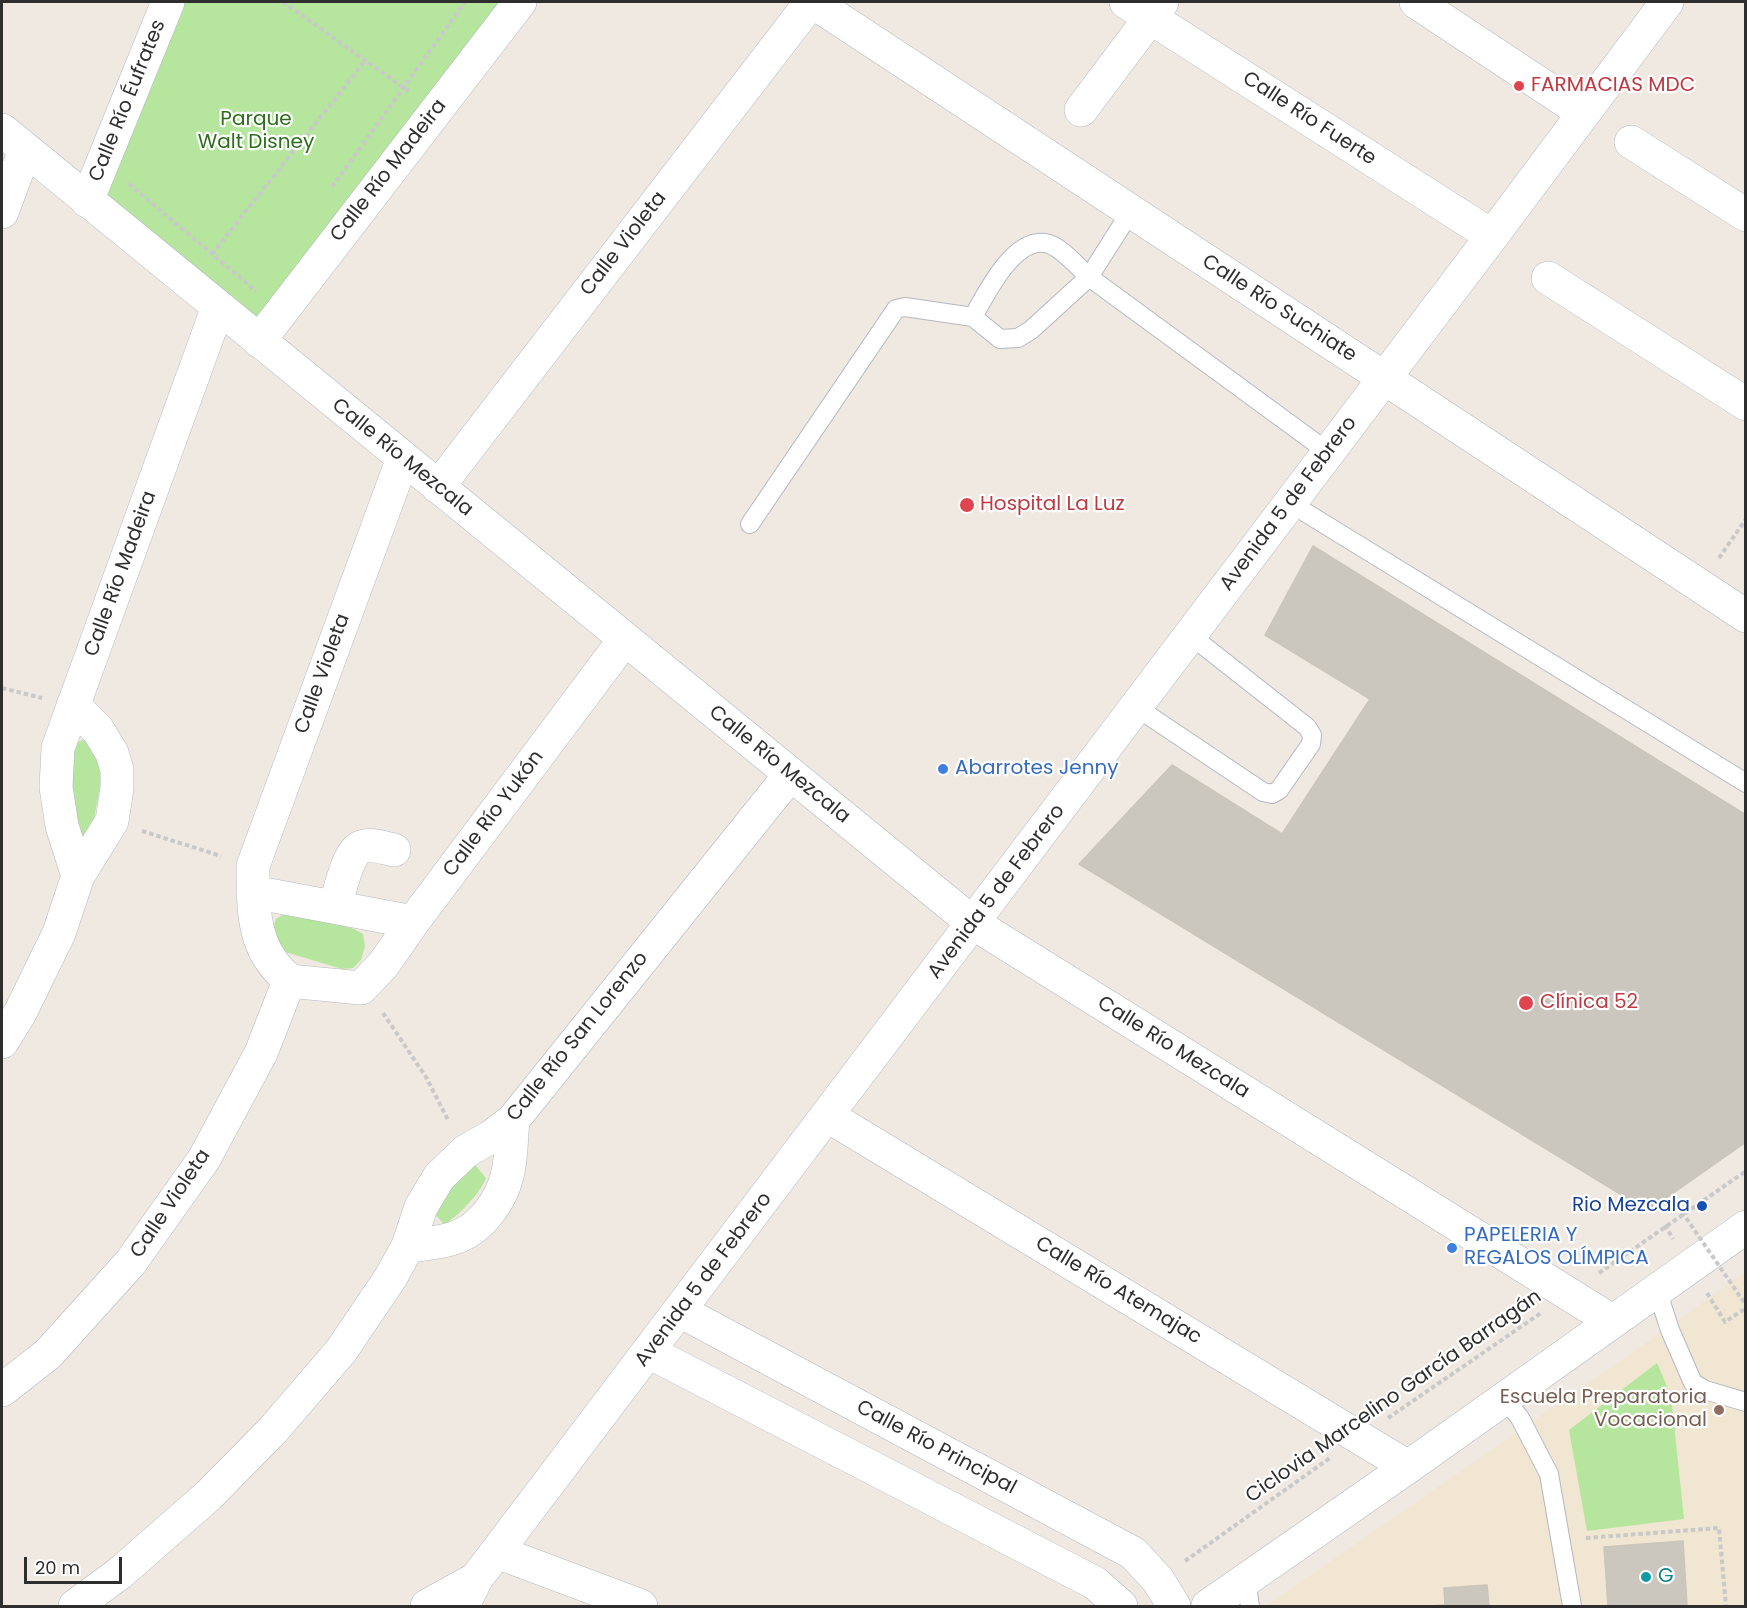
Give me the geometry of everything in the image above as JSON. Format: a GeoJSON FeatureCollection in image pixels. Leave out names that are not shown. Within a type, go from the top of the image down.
{"type":"FeatureCollection","features":[{"type":"Feature","properties":{"kind":"street","name":"Calle Río Éufrates"},"geometry":{"type":"LineString","coordinates":[[87,201],[168,2]]}},
{"type":"Feature","properties":{"kind":"street","name":"Calle Río Madeira"},"geometry":{"type":"LineString","coordinates":[[78,876],[62,826],[56,787],[58,748],[73,705],[237,323],[436,111],[520,2]]}},
{"type":"Feature","properties":{"kind":"street","name":"Calle Río Suchiate"},"geometry":{"type":"LineString","coordinates":[[812,2],[1746,616]]}},
{"type":"Feature","properties":{"kind":"street","name":"Calle Violeta"},"geometry":{"type":"LineString","coordinates":[[438,487],[812,2]]}},
{"type":"Feature","properties":{"kind":"street"},"geometry":{"type":"LineString","coordinates":[[1416,2],[1584,113]]}},
{"type":"Feature","properties":{"kind":"street","name":"Avenida 5 de Febrero"},"geometry":{"type":"LineString","coordinates":[[427,1606],[469,1593],[497,1552],[1667,2]]}},
{"type":"Feature","properties":{"kind":"street"},"geometry":{"type":"LineString","coordinates":[[1081,110],[1146,7]]}},
{"type":"Feature","properties":{"kind":"street","name":"Calle Río Fuerte"},"geometry":{"type":"LineString","coordinates":[[1146,7],[1492,236]]}},
{"type":"Feature","properties":{"kind":"street","name":"Calle Río Mezcala"},"geometry":{"type":"LineString","coordinates":[[13,140],[973,923],[1612,1321]]}},
{"type":"Feature","properties":{"kind":"street"},"geometry":{"type":"LineString","coordinates":[[2,212],[13,140]]}},
{"type":"Feature","properties":{"kind":"street"},"geometry":{"type":"LineString","coordinates":[[1631,142],[1746,216]]}},
{"type":"Feature","properties":{"kind":"street"},"geometry":{"type":"LineString","coordinates":[[1548,278],[1746,404]]}},
{"type":"Feature","properties":{"kind":"street","name":"Calle Violeta"},"geometry":{"type":"LineString","coordinates":[[253,879],[403,459]]}},
{"type":"Feature","properties":{"kind":"street","name":"Calle Río Yukón"},"geometry":{"type":"LineString","coordinates":[[361,988],[383,964],[625,639]]}},
{"type":"Feature","properties":{"kind":"street"},"geometry":{"type":"LineString","coordinates":[[2,1042],[20,1013],[59,933],[78,876],[112,821],[117,770],[112,753],[98,730],[73,705]]}},
{"type":"Feature","properties":{"kind":"street","name":"Calle Río San Lorenzo"},"geometry":{"type":"LineString","coordinates":[[75,1606],[120,1573],[209,1495],[273,1430],[341,1351],[391,1277],[408,1245],[421,1207],[439,1177],[466,1150],[491,1137],[513,1120],[790,774]]}},
{"type":"Feature","properties":{"kind":"street"},"geometry":{"type":"LineString","coordinates":[[335,907],[350,859],[358,848],[364,846],[394,850]]}},
{"type":"Feature","properties":{"kind":"street"},"geometry":{"type":"LineString","coordinates":[[361,988],[289,981],[272,963],[264,949],[260,936],[253,879],[335,907],[413,922]]}},
{"type":"Feature","properties":{"kind":"street","name":"Calle Violeta"},"geometry":{"type":"LineString","coordinates":[[2,1390],[48,1354],[131,1262],[204,1159],[261,1053],[289,981]]}},
{"type":"Feature","properties":{"kind":"street","name":"Calle Río Atemajac"},"geometry":{"type":"LineString","coordinates":[[828,1116],[1408,1467]]}},
{"type":"Feature","properties":{"kind":"street"},"geometry":{"type":"LineString","coordinates":[[408,1245],[453,1238],[464,1234],[483,1220],[500,1193],[507,1176],[513,1120]]}},
{"type":"Feature","properties":{"kind":"street"},"geometry":{"type":"LineString","coordinates":[[1208,1606],[1248,1593],[1408,1467],[1746,1227]]}},
{"type":"Feature","properties":{"kind":"street","name":"Calle Río Principal"},"geometry":{"type":"LineString","coordinates":[[680,1311],[1133,1553],[1166,1593]]}},
{"type":"Feature","properties":{"kind":"street"},"geometry":{"type":"LineString","coordinates":[[649,1352],[1095,1583],[1121,1606]]}},
{"type":"Feature","properties":{"kind":"street"},"geometry":{"type":"LineString","coordinates":[[497,1552],[641,1606]]}},
{"type":"Feature","properties":{"kind":"lane"},"geometry":{"type":"LineString","coordinates":[[750,524],[896,309],[905,307],[973,317],[1000,339],[1018,338],[1031,330],[1089,277],[1131,211]]}},
{"type":"Feature","properties":{"kind":"lane"},"geometry":{"type":"LineString","coordinates":[[973,317],[1013,255],[1028,245],[1045,243],[1059,249],[1089,277],[1328,452]]}},
{"type":"Feature","properties":{"kind":"lane"},"geometry":{"type":"LineString","coordinates":[[1290,503],[1746,783]]}},
{"type":"Feature","properties":{"kind":"lane"},"geometry":{"type":"LineString","coordinates":[[1136,707],[1263,792],[1272,794],[1279,790],[1311,744],[1312,735],[1307,727],[1190,635]]}},
{"type":"Feature","properties":{"kind":"lane"},"geometry":{"type":"LineString","coordinates":[[1657,1290],[1670,1330],[1693,1383],[1705,1390],[1746,1402]]}},
{"type":"Feature","properties":{"kind":"lane"},"geometry":{"type":"LineString","coordinates":[[1504,1398],[1520,1418],[1549,1474],[1572,1606]]}},
{"type":"Feature","properties":{"kind":"path"},"geometry":{"type":"LineString","coordinates":[[283,2],[436,111]]}},
{"type":"Feature","properties":{"kind":"path"},"geometry":{"type":"LineString","coordinates":[[327,195],[465,2]]}},
{"type":"Feature","properties":{"kind":"path"},"geometry":{"type":"LineString","coordinates":[[212,254],[365,61]]}},
{"type":"Feature","properties":{"kind":"path"},"geometry":{"type":"LineString","coordinates":[[103,163],[258,292],[237,323]]}},
{"type":"Feature","properties":{"kind":"path"},"geometry":{"type":"LineString","coordinates":[[1700,586],[1746,519]]}},
{"type":"Feature","properties":{"kind":"path"},"geometry":{"type":"LineString","coordinates":[[2,688],[73,705]]}},
{"type":"Feature","properties":{"kind":"path"},"geometry":{"type":"LineString","coordinates":[[112,821],[253,879]]}},
{"type":"Feature","properties":{"kind":"path"},"geometry":{"type":"LineString","coordinates":[[361,988],[382,1011],[426,1077],[451,1127],[466,1150]]}},
{"type":"Feature","properties":{"kind":"path","name":"Ciclovia Marcelino García Barragán"},"geometry":{"type":"LineString","coordinates":[[1166,1593],[1360,1437],[1746,1170]]}},
{"type":"Feature","properties":{"kind":"path"},"geometry":{"type":"LineString","coordinates":[[1682,1212],[1746,1306],[1725,1322],[1690,1266]]}},
{"type":"Feature","properties":{"kind":"path"},"geometry":{"type":"LineString","coordinates":[[1561,1540],[1719,1528],[1726,1606]]}},
{"type":"Feature","properties":{"kind":"shaded area"},"geometry":{"type":"Polygon","coordinates":[[[1745,1272],[1745,1606],[1266,1606],[1659,1334],[1745,1272]]]}},
{"type":"Feature","properties":{"kind":"green space","name":"Parque Walt Disney"},"geometry":{"type":"Polygon","coordinates":[[[168,2],[520,2],[259,341],[87,201],[168,2]]]}},
{"type":"Feature","properties":{"kind":"green space"},"geometry":{"type":"Polygon","coordinates":[[[85,739],[96,747],[103,770],[92,830],[81,841],[67,762],[75,743],[85,739]]]}},
{"type":"Feature","properties":{"kind":"green space"},"geometry":{"type":"Polygon","coordinates":[[[290,910],[354,929],[363,934],[365,946],[361,960],[353,968],[342,969],[282,951],[272,931],[276,919],[290,910]]]}},
{"type":"Feature","properties":{"kind":"green space"},"geometry":{"type":"Polygon","coordinates":[[[472,1161],[486,1178],[468,1204],[444,1224],[430,1209],[472,1161]]]}},
{"type":"Feature","properties":{"kind":"green space"},"geometry":{"type":"Polygon","coordinates":[[[1657,1363],[1671,1396],[1684,1519],[1587,1531],[1569,1430],[1657,1363]]]}},
{"type":"Feature","properties":{"kind":"building","name":"Clínica 52"},"geometry":{"type":"Polygon","coordinates":[[[1313,546],[1746,815],[1746,1142],[1648,1211],[1079,864],[1172,765],[1282,834],[1370,699],[1265,635],[1313,546]]]}},
{"type":"Feature","properties":{"kind":"building","name":"G"},"geometry":{"type":"Polygon","coordinates":[[[1683,1541],[1687,1606],[1608,1606],[1604,1547],[1683,1541]]]}},
{"type":"Feature","properties":{"kind":"building"},"geometry":{"type":"Polygon","coordinates":[[[1487,1585],[1489,1606],[1430,1606],[1445,1605],[1444,1588],[1487,1585]]]}},
{"type":"Feature","properties":{"kind":"place","name":"FARMACIAS MDC"},"geometry":{"type":"Point","coordinates":[1519,86]}},
{"type":"Feature","properties":{"kind":"place","name":"Hospital La Luz"},"geometry":{"type":"Point","coordinates":[967,505]}},
{"type":"Feature","properties":{"kind":"place","name":"Abarrotes Jenny"},"geometry":{"type":"Point","coordinates":[943,769]}},
{"type":"Feature","properties":{"kind":"place","name":"Clínica 52"},"geometry":{"type":"Point","coordinates":[1526,1003]}},
{"type":"Feature","properties":{"kind":"place","name":"Rio Mezcala"},"geometry":{"type":"Point","coordinates":[1702,1206]}},
{"type":"Feature","properties":{"kind":"place","name":"PAPELERIA Y REGALOS OLÍMPICA"},"geometry":{"type":"Point","coordinates":[1452,1248]}},
{"type":"Feature","properties":{"kind":"place","name":"Escuela Preparatoria Vocacional"},"geometry":{"type":"Point","coordinates":[1719,1410]}},
{"type":"Feature","properties":{"kind":"place","name":"G"},"geometry":{"type":"Point","coordinates":[1646,1577]}}]}
